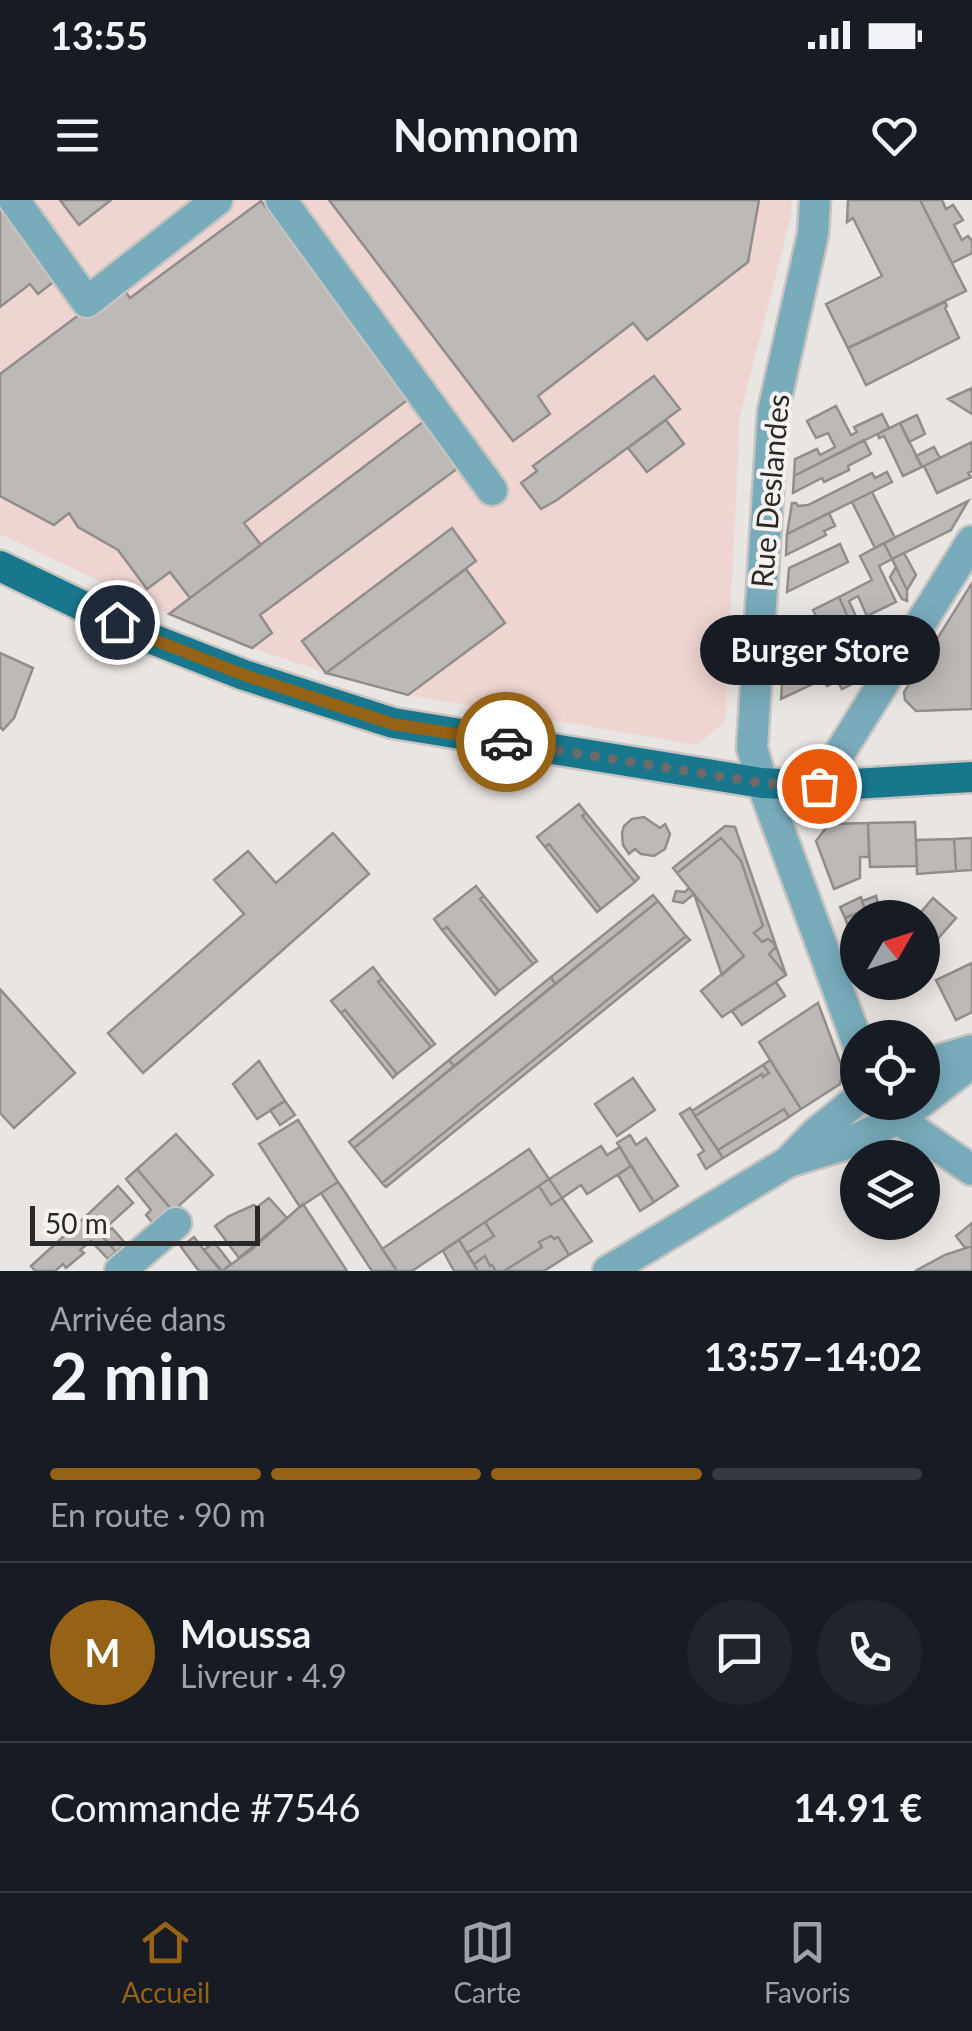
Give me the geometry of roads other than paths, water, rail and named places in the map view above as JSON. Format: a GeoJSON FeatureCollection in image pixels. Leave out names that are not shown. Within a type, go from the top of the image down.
{"type":"FeatureCollection","features":[{"type":"Feature","properties":{"kind":"main road"},"geometry":{"type":"LineString","coordinates":[[0,566],[147,637],[244,675],[393,724],[762,783],[819,786],[972,777]]}},
{"type":"Feature","properties":{"kind":"street"},"geometry":{"type":"LineString","coordinates":[[14,200],[87,302],[216,200]]}},
{"type":"Feature","properties":{"kind":"street"},"geometry":{"type":"LineString","coordinates":[[281,200],[492,490]]}},
{"type":"Feature","properties":{"kind":"street","name":"Rue Deslandes"},"geometry":{"type":"LineString","coordinates":[[815,200],[814,234],[773,412],[752,748],[849,1020]]}},
{"type":"Feature","properties":{"kind":"street"},"geometry":{"type":"LineString","coordinates":[[819,786],[972,540]]}},
{"type":"Feature","properties":{"kind":"street"},"geometry":{"type":"LineString","coordinates":[[940,1060],[972,1050]]}},
{"type":"Feature","properties":{"kind":"street"},"geometry":{"type":"LineString","coordinates":[[940,1084],[972,1063]]}},
{"type":"Feature","properties":{"kind":"street"},"geometry":{"type":"LineString","coordinates":[[608,1271],[788,1162],[840,1114]]}},
{"type":"Feature","properties":{"kind":"street"},"geometry":{"type":"LineString","coordinates":[[788,1162],[834,1149],[883,1120]]}},
{"type":"Feature","properties":{"kind":"street"},"geometry":{"type":"LineString","coordinates":[[921,1120],[972,1170]]}},
{"type":"Feature","properties":{"kind":"street"},"geometry":{"type":"LineString","coordinates":[[120,1271],[176,1224]]}},
{"type":"Feature","properties":{"kind":"place","name":"Burger Store"},"geometry":{"type":"Point","coordinates":[819,786]}}]}
